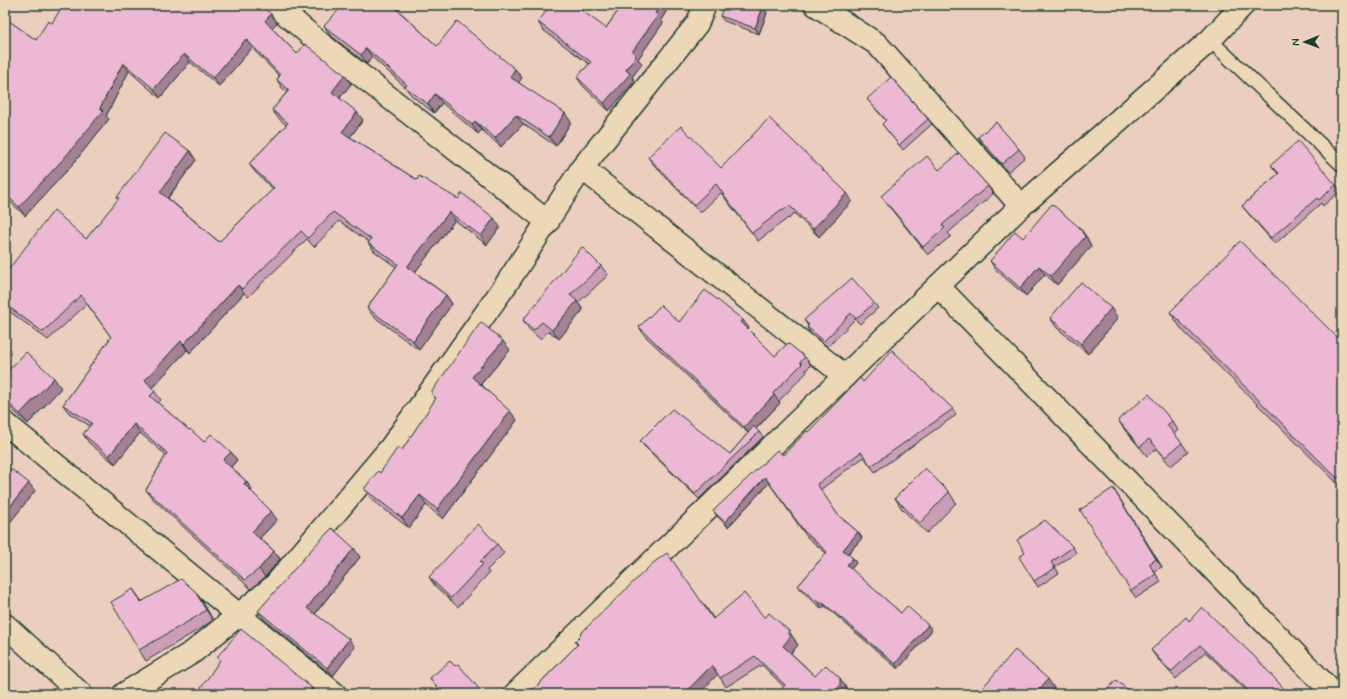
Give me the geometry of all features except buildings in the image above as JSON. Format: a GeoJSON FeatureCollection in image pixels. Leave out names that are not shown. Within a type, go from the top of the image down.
{"type":"FeatureCollection","features":[{"type":"Feature","properties":{"kind":"street"},"geometry":{"type":"LineString","coordinates":[[275,5],[321,44],[548,222]]}},
{"type":"Feature","properties":{"kind":"street"},"geometry":{"type":"LineString","coordinates":[[124,694],[193,652],[274,586],[391,447],[507,283],[582,168],[697,24],[705,5]]}},
{"type":"Feature","properties":{"kind":"street"},"geometry":{"type":"LineString","coordinates":[[816,5],[877,44],[1021,206]]}},
{"type":"Feature","properties":{"kind":"street"},"geometry":{"type":"LineString","coordinates":[[515,694],[1021,206],[1210,40],[1243,5]]}},
{"type":"Feature","properties":{"kind":"street"},"geometry":{"type":"LineString","coordinates":[[582,168],[845,376]]}},
{"type":"Feature","properties":{"kind":"street"},"geometry":{"type":"LineString","coordinates":[[938,286],[1334,694]]}},
{"type":"Feature","properties":{"kind":"street"},"geometry":{"type":"LineString","coordinates":[[5,424],[239,614],[334,694]]}},
{"type":"Feature","properties":{"kind":"street"},"geometry":{"type":"LineString","coordinates":[[5,625],[81,694]]}},
{"type":"Feature","properties":{"kind":"lane"},"geometry":{"type":"LineString","coordinates":[[1210,40],[1342,165]]}}]}
